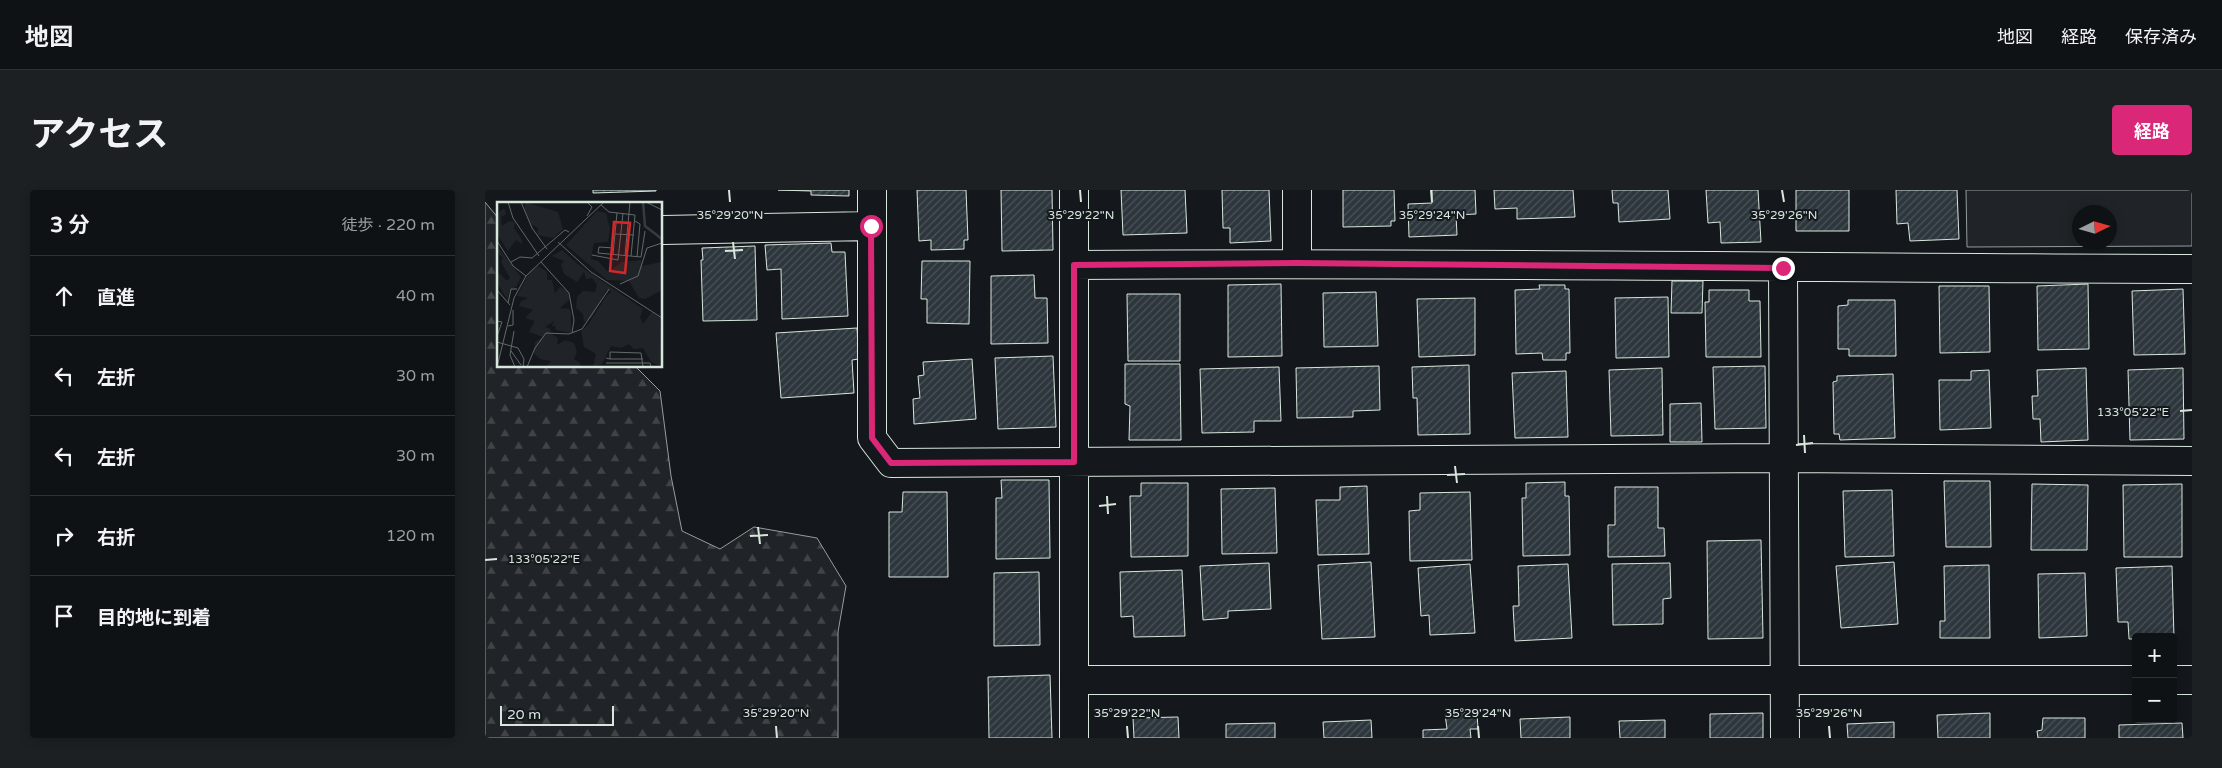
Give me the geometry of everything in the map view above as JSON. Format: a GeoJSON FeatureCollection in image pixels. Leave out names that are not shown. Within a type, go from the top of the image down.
{"type":"FeatureCollection","features":[{"type":"Feature","properties":{"kind":"street"},"geometry":{"type":"LineString","coordinates":[[872,190],[872,438],[891,463],[1783,458],[2192,461]]}},
{"type":"Feature","properties":{"kind":"street"},"geometry":{"type":"LineString","coordinates":[[1073,190],[1074,738]]}},
{"type":"Feature","properties":{"kind":"street"},"geometry":{"type":"LineString","coordinates":[[1297,190],[1297,263]]}},
{"type":"Feature","properties":{"kind":"street"},"geometry":{"type":"LineString","coordinates":[[663,230],[871,226]]}},
{"type":"Feature","properties":{"kind":"street"},"geometry":{"type":"LineString","coordinates":[[1074,265],[1297,263],[1783,268],[2192,269]]}},
{"type":"Feature","properties":{"kind":"street"},"geometry":{"type":"LineString","coordinates":[[1783,268],[1785,738]]}},
{"type":"Feature","properties":{"kind":"street"},"geometry":{"type":"LineString","coordinates":[[1074,680],[2132,680]]}},
{"type":"Feature","properties":{"kind":"street"},"geometry":{"type":"LineString","coordinates":[[2177,680],[2192,680]]}},
{"type":"Feature","properties":{"kind":"green space"},"geometry":{"type":"Polygon","coordinates":[[[1966,190],[2192,190],[2192,246],[2117,246],[2117,205],[2072,205],[2072,247],[1967,247],[1966,190]]]}},
{"type":"Feature","properties":{"kind":"green space"},"geometry":{"type":"Polygon","coordinates":[[[485,202],[497,217],[497,368],[637,368],[660,391],[671,476],[682,531],[720,549],[754,527],[817,538],[846,586],[838,632],[838,738],[485,738],[485,202]]]}},
{"type":"Feature","properties":{"kind":"building"},"geometry":{"type":"Polygon","coordinates":[[[593,190],[656,190],[656,191],[593,193],[593,190]]]}},
{"type":"Feature","properties":{"kind":"building"},"geometry":{"type":"Polygon","coordinates":[[[778,190],[849,190],[849,196],[811,195],[811,191],[778,190]]]}},
{"type":"Feature","properties":{"kind":"building"},"geometry":{"type":"Polygon","coordinates":[[[917,190],[966,190],[968,240],[964,240],[964,249],[931,250],[931,240],[919,241],[917,190]]]}},
{"type":"Feature","properties":{"kind":"building"},"geometry":{"type":"Polygon","coordinates":[[[1001,190],[1052,190],[1053,250],[1002,251],[1001,190]]]}},
{"type":"Feature","properties":{"kind":"building"},"geometry":{"type":"Polygon","coordinates":[[[1121,190],[1185,190],[1187,233],[1123,235],[1121,190]]]}},
{"type":"Feature","properties":{"kind":"building"},"geometry":{"type":"Polygon","coordinates":[[[1222,190],[1269,190],[1271,241],[1230,243],[1230,228],[1223,228],[1222,190]]]}},
{"type":"Feature","properties":{"kind":"building"},"geometry":{"type":"Polygon","coordinates":[[[1343,190],[1394,190],[1395,221],[1391,221],[1391,226],[1343,227],[1343,190]]]}},
{"type":"Feature","properties":{"kind":"building"},"geometry":{"type":"Polygon","coordinates":[[[1432,190],[1475,190],[1476,214],[1456,215],[1457,235],[1409,237],[1408,204],[1432,203],[1432,190]]]}},
{"type":"Feature","properties":{"kind":"building"},"geometry":{"type":"Polygon","coordinates":[[[1494,190],[1573,190],[1575,217],[1517,219],[1517,208],[1495,209],[1494,190]]]}},
{"type":"Feature","properties":{"kind":"building"},"geometry":{"type":"Polygon","coordinates":[[[1612,190],[1668,190],[1670,219],[1619,222],[1618,203],[1613,203],[1612,190]]]}},
{"type":"Feature","properties":{"kind":"building"},"geometry":{"type":"Polygon","coordinates":[[[1706,190],[1758,190],[1761,242],[1721,243],[1720,222],[1708,223],[1706,190]]]}},
{"type":"Feature","properties":{"kind":"building"},"geometry":{"type":"Polygon","coordinates":[[[1796,190],[1849,190],[1849,231],[1796,231],[1796,190]]]}},
{"type":"Feature","properties":{"kind":"building"},"geometry":{"type":"Polygon","coordinates":[[[1896,190],[1957,190],[1959,239],[1910,241],[1908,223],[1897,224],[1896,190]]]}},
{"type":"Feature","properties":{"kind":"building"},"geometry":{"type":"Polygon","coordinates":[[[831,243],[832,252],[845,252],[848,316],[782,319],[781,269],[767,270],[765,245],[831,243]]]}},
{"type":"Feature","properties":{"kind":"building"},"geometry":{"type":"Polygon","coordinates":[[[755,246],[757,320],[703,321],[702,248],[755,246]]]}},
{"type":"Feature","properties":{"kind":"building"},"geometry":{"type":"Polygon","coordinates":[[[922,261],[970,261],[969,324],[927,323],[927,299],[921,299],[922,261]]]}},
{"type":"Feature","properties":{"kind":"building"},"geometry":{"type":"Polygon","coordinates":[[[1034,275],[1035,298],[1047,298],[1048,343],[991,344],[991,276],[1034,275]]]}},
{"type":"Feature","properties":{"kind":"building"},"geometry":{"type":"Polygon","coordinates":[[[1672,281],[1703,281],[1702,313],[1671,313],[1672,281]]]}},
{"type":"Feature","properties":{"kind":"building"},"geometry":{"type":"Polygon","coordinates":[[[1281,284],[1282,356],[1228,357],[1228,285],[1281,284]]]}},
{"type":"Feature","properties":{"kind":"building"},"geometry":{"type":"Polygon","coordinates":[[[2088,284],[2089,349],[2038,350],[2037,286],[2088,284]]]}},
{"type":"Feature","properties":{"kind":"building"},"geometry":{"type":"Polygon","coordinates":[[[1539,285],[1565,285],[1565,289],[1569,289],[1570,353],[1566,353],[1566,360],[1543,360],[1542,353],[1516,354],[1515,290],[1540,289],[1539,285]]]}},
{"type":"Feature","properties":{"kind":"building"},"geometry":{"type":"Polygon","coordinates":[[[1939,286],[1989,286],[1990,352],[1940,353],[1939,286]]]}},
{"type":"Feature","properties":{"kind":"building"},"geometry":{"type":"Polygon","coordinates":[[[2183,289],[2185,354],[2134,355],[2132,291],[2183,289]]]}},
{"type":"Feature","properties":{"kind":"building"},"geometry":{"type":"Polygon","coordinates":[[[1709,290],[1749,290],[1749,301],[1760,301],[1761,357],[1706,357],[1705,302],[1709,302],[1709,290]]]}},
{"type":"Feature","properties":{"kind":"building"},"geometry":{"type":"Polygon","coordinates":[[[1376,292],[1378,346],[1324,347],[1323,293],[1376,292]]]}},
{"type":"Feature","properties":{"kind":"building"},"geometry":{"type":"Polygon","coordinates":[[[1127,294],[1180,294],[1180,361],[1128,361],[1127,294]]]}},
{"type":"Feature","properties":{"kind":"building"},"geometry":{"type":"Polygon","coordinates":[[[1668,297],[1669,357],[1616,358],[1615,298],[1668,297]]]}},
{"type":"Feature","properties":{"kind":"building"},"geometry":{"type":"Polygon","coordinates":[[[1475,298],[1475,355],[1419,357],[1417,299],[1475,298]]]}},
{"type":"Feature","properties":{"kind":"building"},"geometry":{"type":"Polygon","coordinates":[[[1848,300],[1895,300],[1896,356],[1849,356],[1849,349],[1838,349],[1838,306],[1848,305],[1848,300]]]}},
{"type":"Feature","properties":{"kind":"building"},"geometry":{"type":"Polygon","coordinates":[[[857,328],[859,359],[852,360],[854,393],[781,398],[776,333],[857,328]]]}},
{"type":"Feature","properties":{"kind":"building"},"geometry":{"type":"Polygon","coordinates":[[[1053,356],[1056,427],[998,429],[995,358],[1053,356]]]}},
{"type":"Feature","properties":{"kind":"building"},"geometry":{"type":"Polygon","coordinates":[[[972,359],[976,419],[914,424],[913,399],[920,398],[918,376],[924,375],[923,362],[972,359]]]}},
{"type":"Feature","properties":{"kind":"building"},"geometry":{"type":"Polygon","coordinates":[[[1125,364],[1180,364],[1181,440],[1129,440],[1130,406],[1125,404],[1125,364]]]}},
{"type":"Feature","properties":{"kind":"building"},"geometry":{"type":"Polygon","coordinates":[[[1469,365],[1470,434],[1418,435],[1417,398],[1413,398],[1412,367],[1469,365]]]}},
{"type":"Feature","properties":{"kind":"building"},"geometry":{"type":"Polygon","coordinates":[[[1379,366],[1380,410],[1353,411],[1353,417],[1297,418],[1296,368],[1379,366]]]}},
{"type":"Feature","properties":{"kind":"building"},"geometry":{"type":"Polygon","coordinates":[[[1765,366],[1766,428],[1715,429],[1713,367],[1765,366]]]}},
{"type":"Feature","properties":{"kind":"building"},"geometry":{"type":"Polygon","coordinates":[[[1279,367],[1281,421],[1254,421],[1254,432],[1202,433],[1200,369],[1279,367]]]}},
{"type":"Feature","properties":{"kind":"building"},"geometry":{"type":"Polygon","coordinates":[[[1662,368],[1663,435],[1611,436],[1609,370],[1662,368]]]}},
{"type":"Feature","properties":{"kind":"building"},"geometry":{"type":"Polygon","coordinates":[[[2086,368],[2088,440],[2041,442],[2040,419],[2033,419],[2032,396],[2038,396],[2037,370],[2086,368]]]}},
{"type":"Feature","properties":{"kind":"building"},"geometry":{"type":"Polygon","coordinates":[[[2183,368],[2184,439],[2130,440],[2128,370],[2183,368]]]}},
{"type":"Feature","properties":{"kind":"building"},"geometry":{"type":"Polygon","coordinates":[[[1989,370],[1991,428],[1940,430],[1939,380],[1971,380],[1971,371],[1989,370]]]}},
{"type":"Feature","properties":{"kind":"building"},"geometry":{"type":"Polygon","coordinates":[[[1566,371],[1568,437],[1515,438],[1512,373],[1566,371]]]}},
{"type":"Feature","properties":{"kind":"building"},"geometry":{"type":"Polygon","coordinates":[[[1893,374],[1895,438],[1840,440],[1839,434],[1834,434],[1833,382],[1837,381],[1837,376],[1893,374]]]}},
{"type":"Feature","properties":{"kind":"building"},"geometry":{"type":"Polygon","coordinates":[[[1701,403],[1702,442],[1670,442],[1670,404],[1701,403]]]}},
{"type":"Feature","properties":{"kind":"building"},"geometry":{"type":"Polygon","coordinates":[[[1001,480],[1049,480],[1050,558],[996,559],[996,498],[1002,498],[1001,480]]]}},
{"type":"Feature","properties":{"kind":"building"},"geometry":{"type":"Polygon","coordinates":[[[1944,481],[1990,481],[1991,547],[1946,547],[1944,481]]]}},
{"type":"Feature","properties":{"kind":"building"},"geometry":{"type":"Polygon","coordinates":[[[1565,482],[1565,496],[1569,496],[1570,555],[1523,556],[1522,498],[1526,498],[1526,483],[1565,482]]]}},
{"type":"Feature","properties":{"kind":"building"},"geometry":{"type":"Polygon","coordinates":[[[1141,483],[1188,483],[1188,556],[1131,557],[1130,496],[1141,496],[1141,483]]]}},
{"type":"Feature","properties":{"kind":"building"},"geometry":{"type":"Polygon","coordinates":[[[2032,484],[2088,485],[2087,550],[2031,550],[2032,484]]]}},
{"type":"Feature","properties":{"kind":"building"},"geometry":{"type":"Polygon","coordinates":[[[2182,484],[2182,557],[2124,557],[2123,485],[2182,484]]]}},
{"type":"Feature","properties":{"kind":"building"},"geometry":{"type":"Polygon","coordinates":[[[1367,486],[1369,554],[1318,555],[1316,500],[1340,500],[1340,487],[1367,486]]]}},
{"type":"Feature","properties":{"kind":"building"},"geometry":{"type":"Polygon","coordinates":[[[1615,487],[1658,487],[1658,528],[1664,528],[1665,556],[1608,557],[1608,525],[1615,525],[1615,487]]]}},
{"type":"Feature","properties":{"kind":"building"},"geometry":{"type":"Polygon","coordinates":[[[1275,488],[1277,553],[1222,554],[1221,489],[1275,488]]]}},
{"type":"Feature","properties":{"kind":"building"},"geometry":{"type":"Polygon","coordinates":[[[1892,490],[1894,556],[1845,557],[1843,491],[1892,490]]]}},
{"type":"Feature","properties":{"kind":"building"},"geometry":{"type":"Polygon","coordinates":[[[903,492],[947,492],[948,577],[889,577],[889,512],[902,512],[903,492]]]}},
{"type":"Feature","properties":{"kind":"building"},"geometry":{"type":"Polygon","coordinates":[[[1470,492],[1472,560],[1410,561],[1409,511],[1420,510],[1420,493],[1470,492]]]}},
{"type":"Feature","properties":{"kind":"building"},"geometry":{"type":"Polygon","coordinates":[[[1761,540],[1763,638],[1708,639],[1707,541],[1761,540]]]}},
{"type":"Feature","properties":{"kind":"building"},"geometry":{"type":"Polygon","coordinates":[[[1371,562],[1375,637],[1322,639],[1318,565],[1371,562]]]}},
{"type":"Feature","properties":{"kind":"building"},"geometry":{"type":"Polygon","coordinates":[[[1894,562],[1898,624],[1841,628],[1836,566],[1894,562]]]}},
{"type":"Feature","properties":{"kind":"building"},"geometry":{"type":"Polygon","coordinates":[[[1269,563],[1271,609],[1228,611],[1228,618],[1203,620],[1200,566],[1269,563]]]}},
{"type":"Feature","properties":{"kind":"building"},"geometry":{"type":"Polygon","coordinates":[[[1670,563],[1671,598],[1663,599],[1663,624],[1613,625],[1612,564],[1670,563]]]}},
{"type":"Feature","properties":{"kind":"building"},"geometry":{"type":"Polygon","coordinates":[[[1470,564],[1475,633],[1430,635],[1429,615],[1421,616],[1418,568],[1470,564]]]}},
{"type":"Feature","properties":{"kind":"building"},"geometry":{"type":"Polygon","coordinates":[[[1568,564],[1572,638],[1515,641],[1513,606],[1519,606],[1518,566],[1568,564]]]}},
{"type":"Feature","properties":{"kind":"building"},"geometry":{"type":"Polygon","coordinates":[[[1989,565],[1990,638],[1940,638],[1940,621],[1945,621],[1944,566],[1989,565]]]}},
{"type":"Feature","properties":{"kind":"building"},"geometry":{"type":"Polygon","coordinates":[[[2172,566],[2174,633],[2132,633],[2132,639],[2129,639],[2128,622],[2118,622],[2116,568],[2172,566]]]}},
{"type":"Feature","properties":{"kind":"building"},"geometry":{"type":"Polygon","coordinates":[[[1182,570],[1185,636],[1134,637],[1133,616],[1121,617],[1120,572],[1182,570]]]}},
{"type":"Feature","properties":{"kind":"building"},"geometry":{"type":"Polygon","coordinates":[[[1039,572],[1040,645],[994,646],[994,573],[1039,572]]]}},
{"type":"Feature","properties":{"kind":"building"},"geometry":{"type":"Polygon","coordinates":[[[2085,573],[2087,636],[2039,638],[2038,574],[2085,573]]]}},
{"type":"Feature","properties":{"kind":"building"},"geometry":{"type":"Polygon","coordinates":[[[1050,675],[1052,738],[989,738],[988,677],[1050,675]]]}},
{"type":"Feature","properties":{"kind":"building"},"geometry":{"type":"Polygon","coordinates":[[[1477,712],[1478,729],[1470,729],[1471,738],[1423,738],[1423,730],[1447,729],[1445,714],[1477,712]]]}},
{"type":"Feature","properties":{"kind":"building"},"geometry":{"type":"Polygon","coordinates":[[[1763,713],[1763,738],[1710,738],[1710,714],[1763,713]]]}},
{"type":"Feature","properties":{"kind":"building"},"geometry":{"type":"Polygon","coordinates":[[[1990,713],[1990,738],[1938,738],[1937,715],[1990,713]]]}},
{"type":"Feature","properties":{"kind":"building"},"geometry":{"type":"Polygon","coordinates":[[[1178,717],[1179,738],[1134,738],[1133,718],[1178,717]]]}},
{"type":"Feature","properties":{"kind":"building"},"geometry":{"type":"Polygon","coordinates":[[[1570,717],[1570,738],[1521,738],[1520,719],[1570,717]]]}},
{"type":"Feature","properties":{"kind":"building"},"geometry":{"type":"Polygon","coordinates":[[[2043,718],[2085,718],[2085,738],[2038,738],[2037,731],[2042,730],[2043,718]]]}},
{"type":"Feature","properties":{"kind":"building"},"geometry":{"type":"Polygon","coordinates":[[[1371,720],[1372,738],[1324,738],[1323,722],[1371,720]]]}},
{"type":"Feature","properties":{"kind":"building"},"geometry":{"type":"Polygon","coordinates":[[[1665,720],[1665,738],[1620,738],[1619,721],[1665,720]]]}},
{"type":"Feature","properties":{"kind":"building"},"geometry":{"type":"Polygon","coordinates":[[[1894,722],[1894,738],[1848,738],[1847,724],[1894,722]]]}},
{"type":"Feature","properties":{"kind":"building"},"geometry":{"type":"Polygon","coordinates":[[[1275,723],[1275,738],[1226,738],[1226,724],[1275,723]]]}},
{"type":"Feature","properties":{"kind":"building"},"geometry":{"type":"Polygon","coordinates":[[[2182,723],[2183,738],[2119,738],[2119,725],[2182,723]]]}},
{"type":"Feature","properties":{"kind":"route"},"geometry":{"type":"LineString","coordinates":[[871,226],[872,438],[891,463],[1074,462],[1074,265],[1297,263],[1783,268]]}}]}
